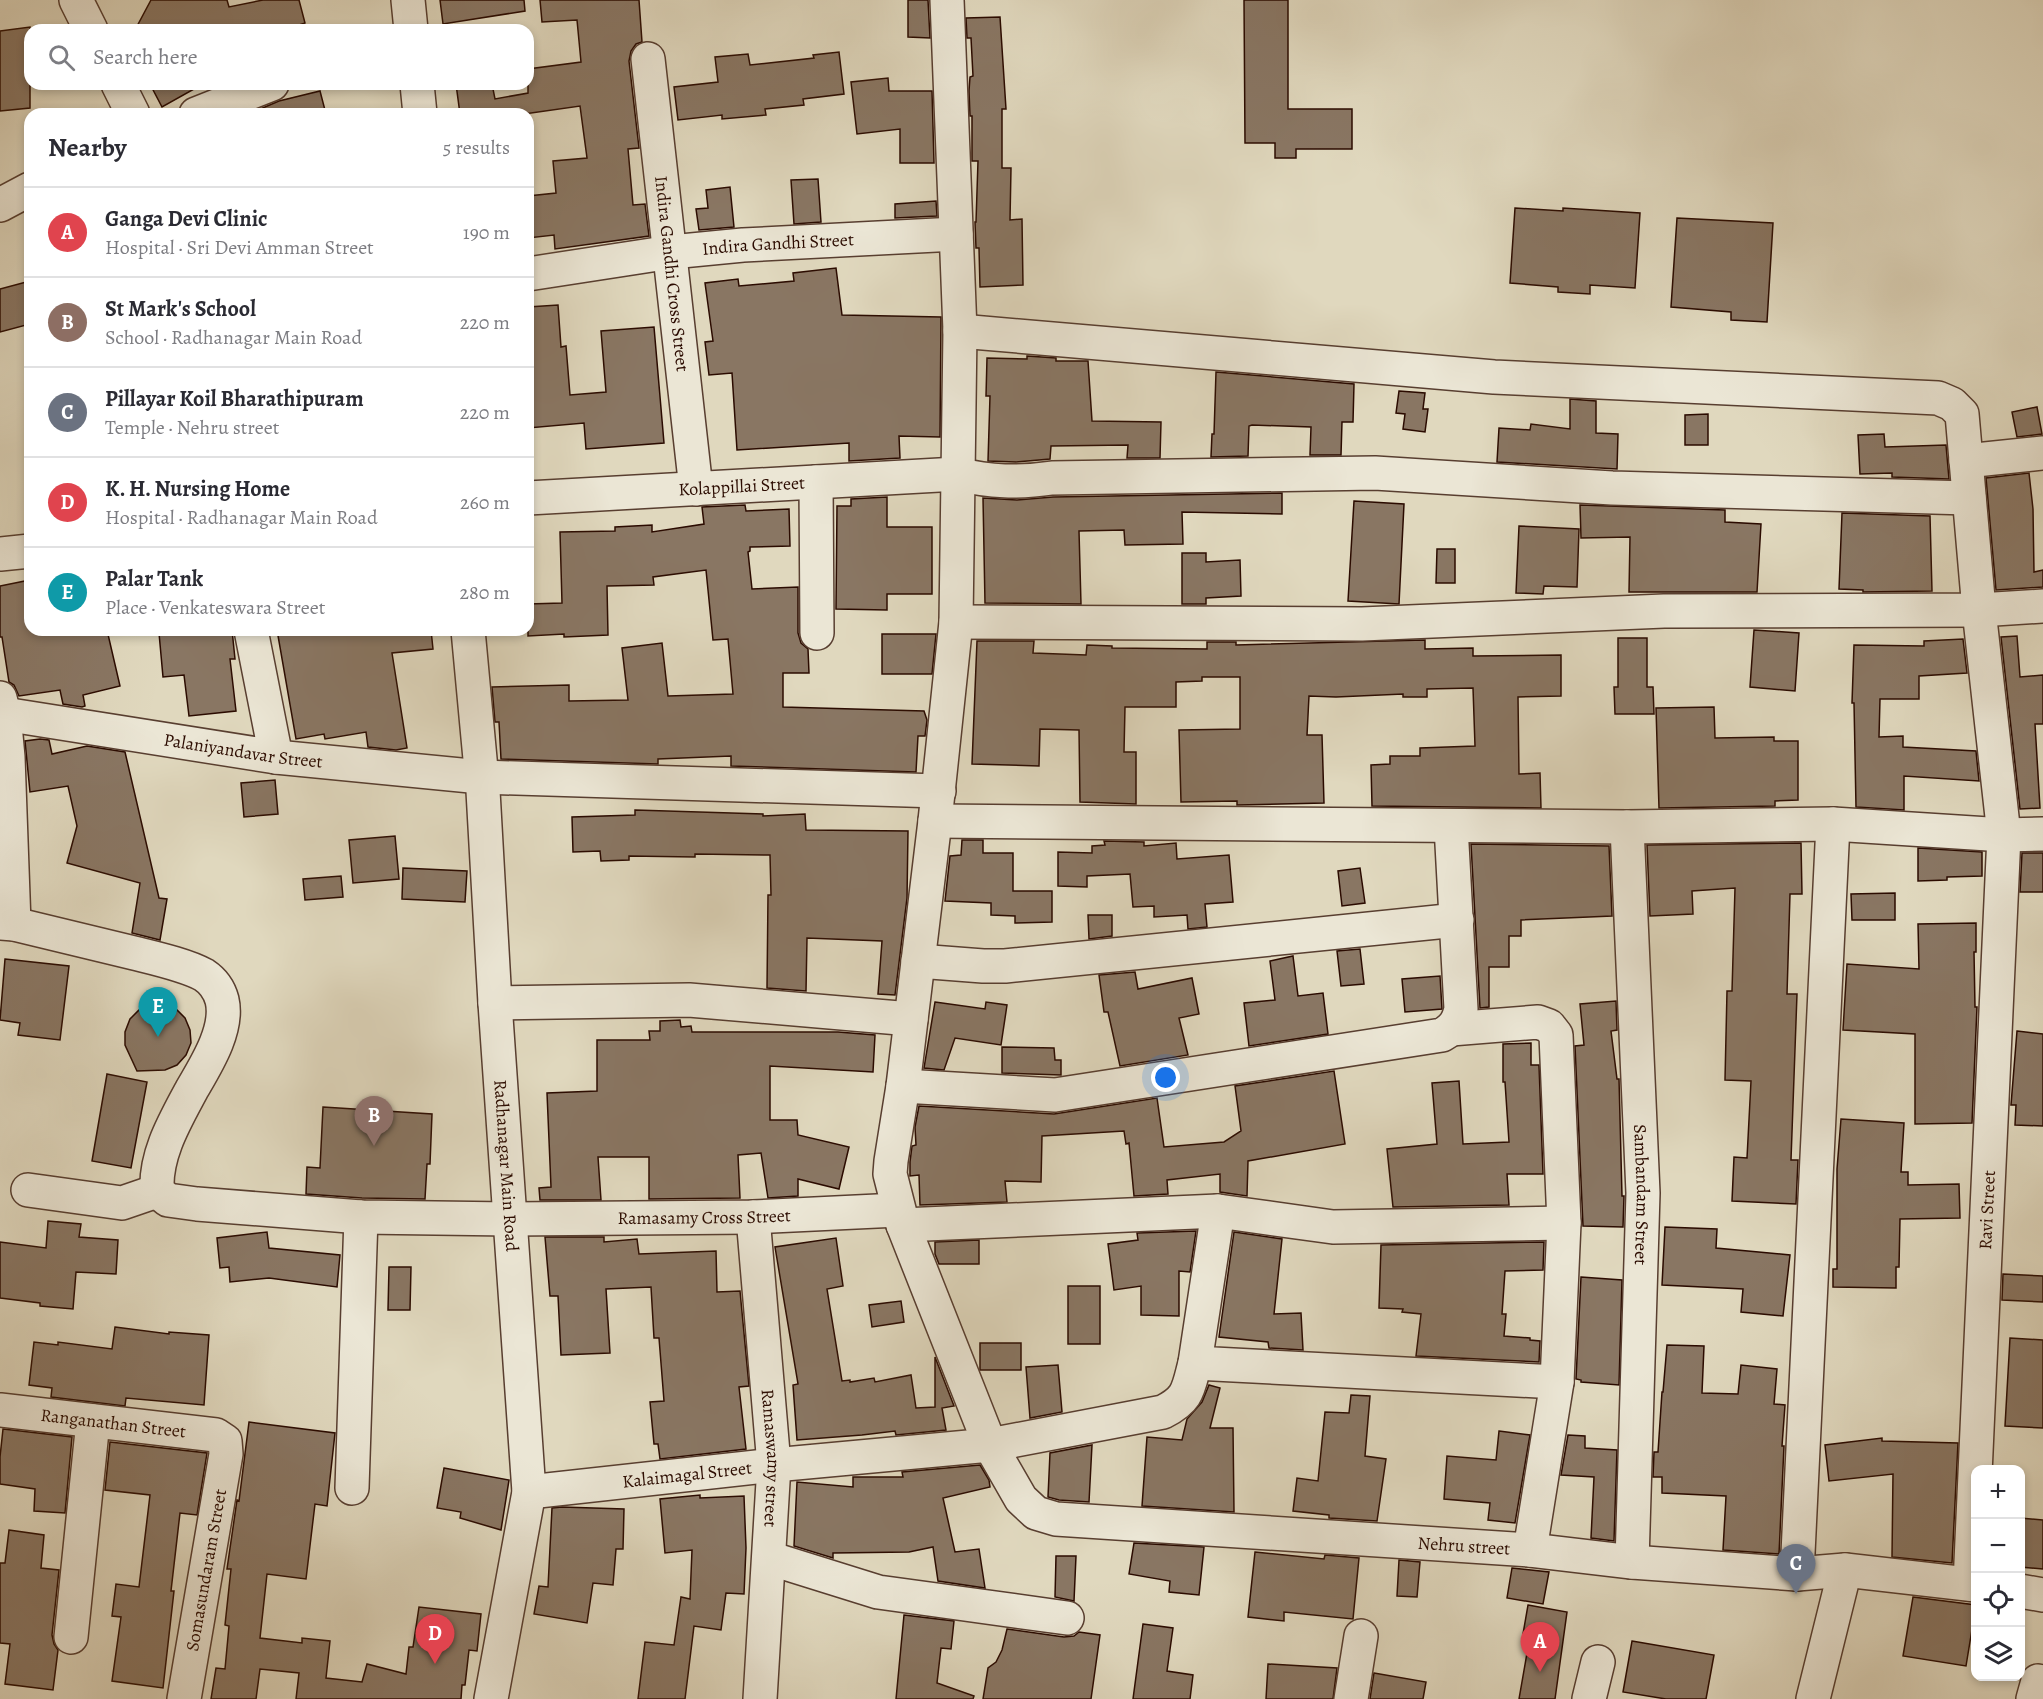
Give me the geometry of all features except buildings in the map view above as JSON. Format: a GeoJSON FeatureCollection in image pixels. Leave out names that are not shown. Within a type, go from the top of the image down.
{"type":"FeatureCollection","features":[{"type":"Feature","properties":{"kind":"street"},"geometry":{"type":"LineString","coordinates":[[76,0],[88,24]]}},
{"type":"Feature","properties":{"kind":"street"},"geometry":{"type":"LineString","coordinates":[[408,0],[410,24]]}},
{"type":"Feature","properties":{"kind":"street","name":"Nehru street"},"geometry":{"type":"LineString","coordinates":[[947,0],[960,332],[956,622],[937,806],[890,1174],[901,1217],[990,1445],[1021,1499],[1036,1513],[1056,1519],[1530,1550],[1632,1562],[1797,1574],[1845,1570],[1971,1585]]}},
{"type":"Feature","properties":{"kind":"street","name":"Indira Gandhi Cross Street"},"geometry":{"type":"LineString","coordinates":[[648,59],[696,489]]}},
{"type":"Feature","properties":{"kind":"street"},"geometry":{"type":"LineString","coordinates":[[121,90],[130,108]]}},
{"type":"Feature","properties":{"kind":"street"},"geometry":{"type":"LineString","coordinates":[[211,108],[257,90]]}},
{"type":"Feature","properties":{"kind":"street"},"geometry":{"type":"LineString","coordinates":[[418,90],[419,108]]}},
{"type":"Feature","properties":{"kind":"street"},"geometry":{"type":"LineString","coordinates":[[0,205],[24,192]]}},
{"type":"Feature","properties":{"kind":"street","name":"Indira Gandhi Street"},"geometry":{"type":"LineString","coordinates":[[534,273],[671,252],[743,245],[956,234]]}},
{"type":"Feature","properties":{"kind":"street","name":"Ravi Street"},"geometry":{"type":"LineString","coordinates":[[960,332],[1494,377],[1938,398],[1952,405],[1962,414],[1979,610],[2004,835],[1973,1573]]}},
{"type":"Feature","properties":{"kind":"street"},"geometry":{"type":"LineString","coordinates":[[1966,461],[2043,453]]}},
{"type":"Feature","properties":{"kind":"street","name":"Kolappillai Street"},"geometry":{"type":"LineString","coordinates":[[534,498],[957,474],[983,480],[1023,482],[1052,478],[1375,473],[1612,488],[1969,498]]}},
{"type":"Feature","properties":{"kind":"street"},"geometry":{"type":"LineString","coordinates":[[816,482],[817,633]]}},
{"type":"Feature","properties":{"kind":"street"},"geometry":{"type":"LineString","coordinates":[[0,554],[24,552]]}},
{"type":"Feature","properties":{"kind":"street"},"geometry":{"type":"LineString","coordinates":[[956,622],[1362,624],[1664,611],[1979,610],[2043,606]]}},
{"type":"Feature","properties":{"kind":"street"},"geometry":{"type":"LineString","coordinates":[[252,636],[276,757]]}},
{"type":"Feature","properties":{"kind":"street","name":"Radhanagar Main Road"},"geometry":{"type":"LineString","coordinates":[[469,636],[481,777],[529,1492],[491,1699]]}},
{"type":"Feature","properties":{"kind":"street"},"geometry":{"type":"LineString","coordinates":[[2,706],[10,790],[7,923],[164,961],[203,975],[216,984],[223,1011],[218,1037],[209,1059],[178,1115],[162,1150],[157,1191],[122,1203],[28,1190]]}},
{"type":"Feature","properties":{"kind":"street","name":"Palaniyandavar Street"},"geometry":{"type":"LineString","coordinates":[[2,706],[276,757],[481,777],[937,806],[1452,826],[1627,827],[1833,824],[2004,835],[2043,834]]}},
{"type":"Feature","properties":{"kind":"street"},"geometry":{"type":"LineString","coordinates":[[1797,1574],[1833,824]]}},
{"type":"Feature","properties":{"kind":"street"},"geometry":{"type":"LineString","coordinates":[[903,1086],[1055,1095],[1442,1035],[1459,1021],[1461,1009],[1452,826]]}},
{"type":"Feature","properties":{"kind":"street","name":"Sambandam Street"},"geometry":{"type":"LineString","coordinates":[[1627,827],[1643,1193],[1632,1562]]}},
{"type":"Feature","properties":{"kind":"street"},"geometry":{"type":"LineString","coordinates":[[918,961],[1005,966],[1457,920]]}},
{"type":"Feature","properties":{"kind":"street"},"geometry":{"type":"LineString","coordinates":[[495,1004],[689,1000],[911,1019]]}},
{"type":"Feature","properties":{"kind":"street"},"geometry":{"type":"LineString","coordinates":[[1451,1029],[1538,1022],[1549,1026],[1556,1035],[1564,1223],[1557,1382],[1530,1550]]}},
{"type":"Feature","properties":{"kind":"street","name":"Ramasamy Cross Street"},"geometry":{"type":"LineString","coordinates":[[157,1191],[168,1200],[197,1204],[361,1217],[510,1219],[901,1217],[1218,1211],[1333,1227],[1564,1223]]}},
{"type":"Feature","properties":{"kind":"street","name":"Kalaimagal Street"},"geometry":{"type":"LineString","coordinates":[[529,1492],[774,1465],[990,1445],[1163,1412],[1177,1405],[1186,1395],[1196,1363],[1218,1211]]}},
{"type":"Feature","properties":{"kind":"street"},"geometry":{"type":"LineString","coordinates":[[352,1488],[361,1217]]}},
{"type":"Feature","properties":{"kind":"street","name":"Ramaswamy street"},"geometry":{"type":"LineString","coordinates":[[753,1217],[774,1465],[760,1699]]}},
{"type":"Feature","properties":{"kind":"street"},"geometry":{"type":"LineString","coordinates":[[1196,1363],[1557,1382]]}},
{"type":"Feature","properties":{"kind":"street","name":"Ranganathan Street"},"geometry":{"type":"LineString","coordinates":[[0,1410],[216,1435],[225,1441]]}},
{"type":"Feature","properties":{"kind":"street"},"geometry":{"type":"LineString","coordinates":[[71,1637],[93,1421]]}},
{"type":"Feature","properties":{"kind":"street","name":"Somasundaram Street"},"geometry":{"type":"LineString","coordinates":[[184,1699],[226,1454],[225,1441]]}},
{"type":"Feature","properties":{"kind":"street"},"geometry":{"type":"LineString","coordinates":[[769,1558],[878,1592],[1067,1618]]}},
{"type":"Feature","properties":{"kind":"street"},"geometry":{"type":"LineString","coordinates":[[1813,1699],[1845,1570]]}},
{"type":"Feature","properties":{"kind":"street"},"geometry":{"type":"LineString","coordinates":[[2025,1592],[2043,1595]]}},
{"type":"Feature","properties":{"kind":"street"},"geometry":{"type":"LineString","coordinates":[[1351,1699],[1361,1636]]}},
{"type":"Feature","properties":{"kind":"street"},"geometry":{"type":"LineString","coordinates":[[1589,1699],[1598,1662]]}},
{"type":"Feature","properties":{"kind":"place","name":"Palar Tank"},"geometry":{"type":"Point","coordinates":[158,1037]}},
{"type":"Feature","properties":{"kind":"place","name":"St Mark's School"},"geometry":{"type":"Point","coordinates":[374,1146]}},
{"type":"Feature","properties":{"kind":"place","name":"Pillayar Koil Bharathipuram"},"geometry":{"type":"Point","coordinates":[1796,1594]}},
{"type":"Feature","properties":{"kind":"place","name":"K. H. Nursing Home"},"geometry":{"type":"Point","coordinates":[435,1664]}},
{"type":"Feature","properties":{"kind":"place","name":"Ganga Devi Clinic"},"geometry":{"type":"Point","coordinates":[1540,1672]}}]}
